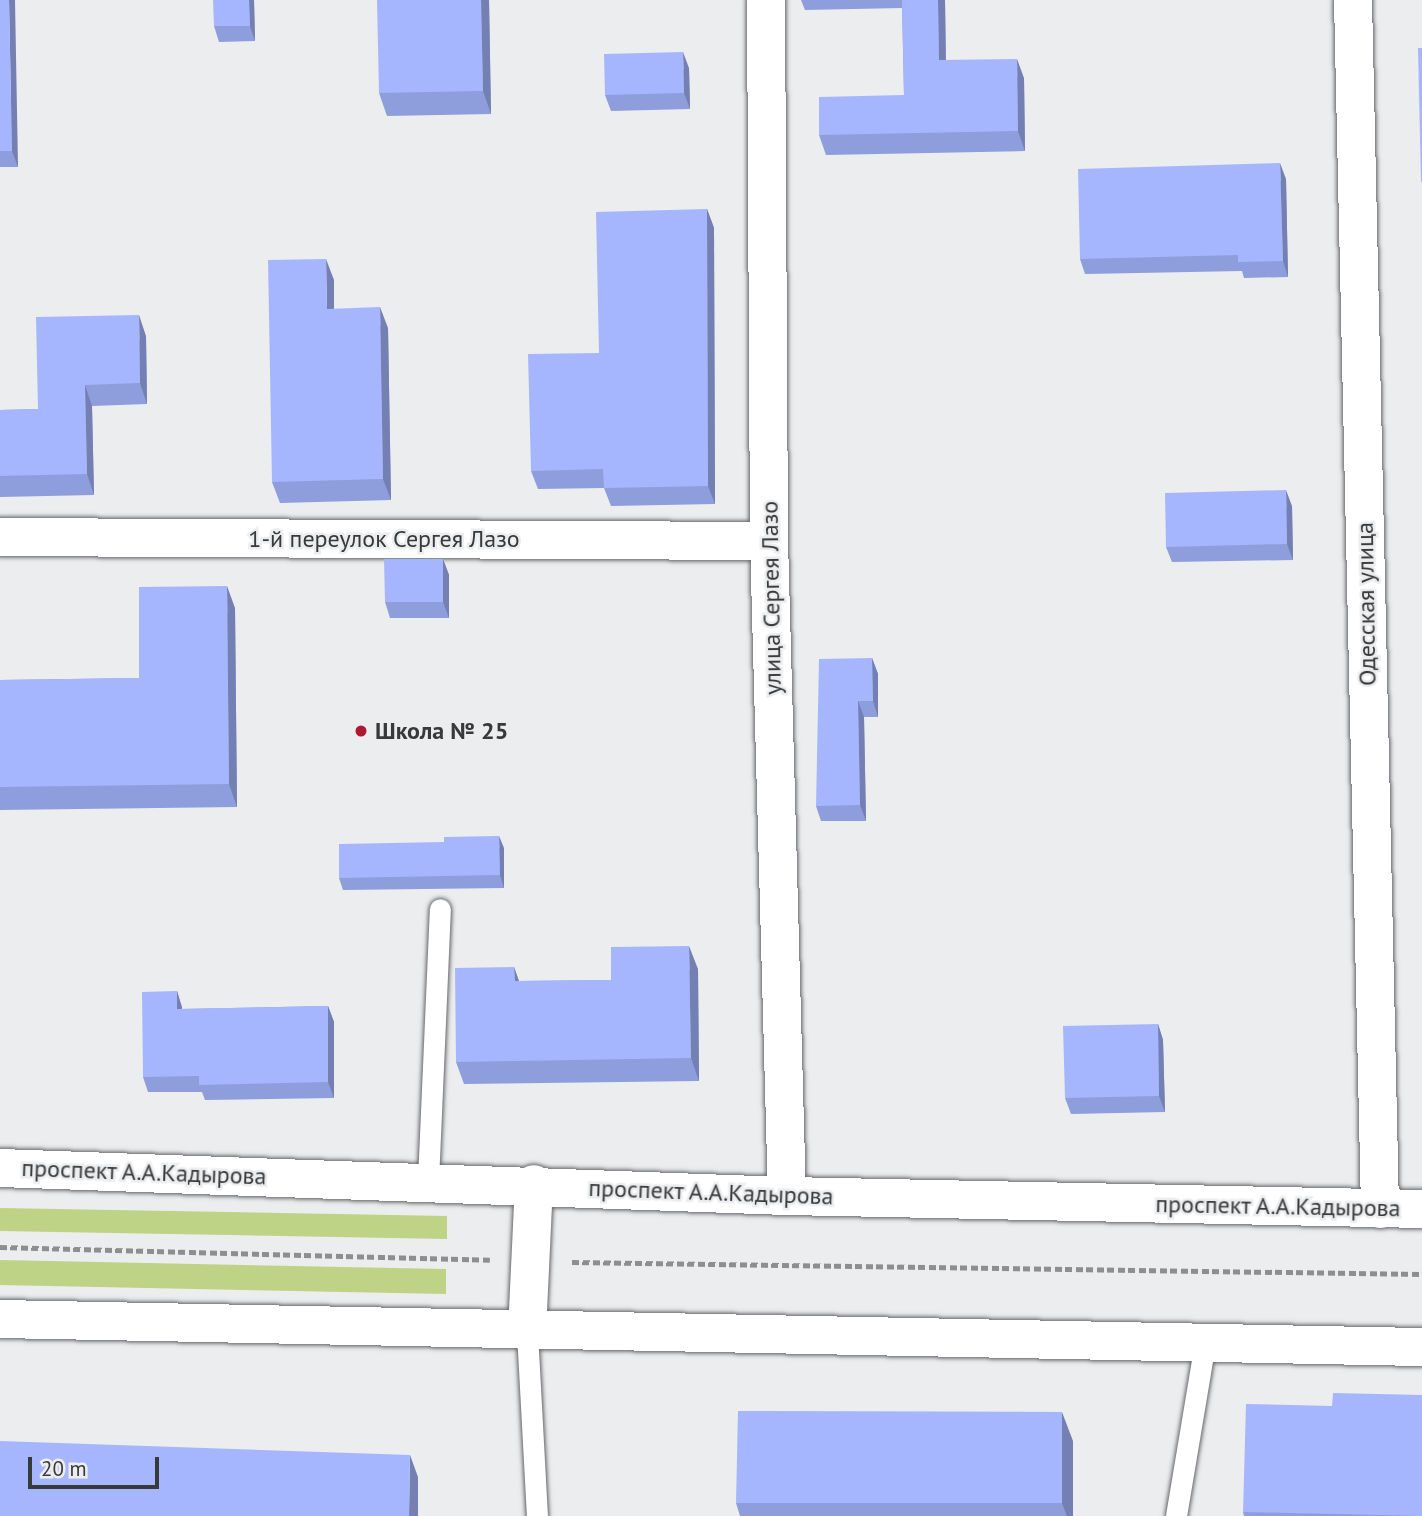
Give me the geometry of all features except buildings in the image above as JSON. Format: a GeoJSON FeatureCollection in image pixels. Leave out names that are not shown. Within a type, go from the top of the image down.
{"type":"FeatureCollection","features":[{"type":"Feature","properties":{"kind":"street","name":"улица Сергея Лазо"},"geometry":{"type":"LineString","coordinates":[[766,0],[769,541],[787,1196]]}},
{"type":"Feature","properties":{"kind":"street","name":"Одесская улица"},"geometry":{"type":"LineString","coordinates":[[1353,0],[1380,1209]]}},
{"type":"Feature","properties":{"kind":"street","name":"1-й переулок Сергея Лазо"},"geometry":{"type":"LineString","coordinates":[[0,537],[769,541]]}},
{"type":"Feature","properties":{"kind":"street","name":"проспект А.А.Кадырова"},"geometry":{"type":"LineString","coordinates":[[0,1168],[428,1181],[787,1196],[1422,1209]]}},
{"type":"Feature","properties":{"kind":"street"},"geometry":{"type":"LineString","coordinates":[[527,1332],[534,1185]]}},
{"type":"Feature","properties":{"kind":"street"},"geometry":{"type":"LineString","coordinates":[[0,1319],[527,1332],[1422,1347]]}},
{"type":"Feature","properties":{"kind":"lane"},"geometry":{"type":"LineString","coordinates":[[428,1181],[440,909]]}},
{"type":"Feature","properties":{"kind":"lane"},"geometry":{"type":"LineString","coordinates":[[527,1332],[537,1516]]}},
{"type":"Feature","properties":{"kind":"lane"},"geometry":{"type":"LineString","coordinates":[[1176,1516],[1205,1343]]}},
{"type":"Feature","properties":{"kind":"path"},"geometry":{"type":"LineString","coordinates":[[0,1247],[529,1261],[1422,1274]]}},
{"type":"Feature","properties":{"kind":"green space"},"geometry":{"type":"Polygon","coordinates":[[[0,1208],[447,1216],[447,1239],[0,1231],[0,1208]]]}},
{"type":"Feature","properties":{"kind":"green space"},"geometry":{"type":"Polygon","coordinates":[[[0,1260],[446,1269],[446,1294],[0,1285],[0,1260]]]}},
{"type":"Feature","properties":{"kind":"place","name":"Школа № 25"},"geometry":{"type":"Point","coordinates":[361,731]}}]}
